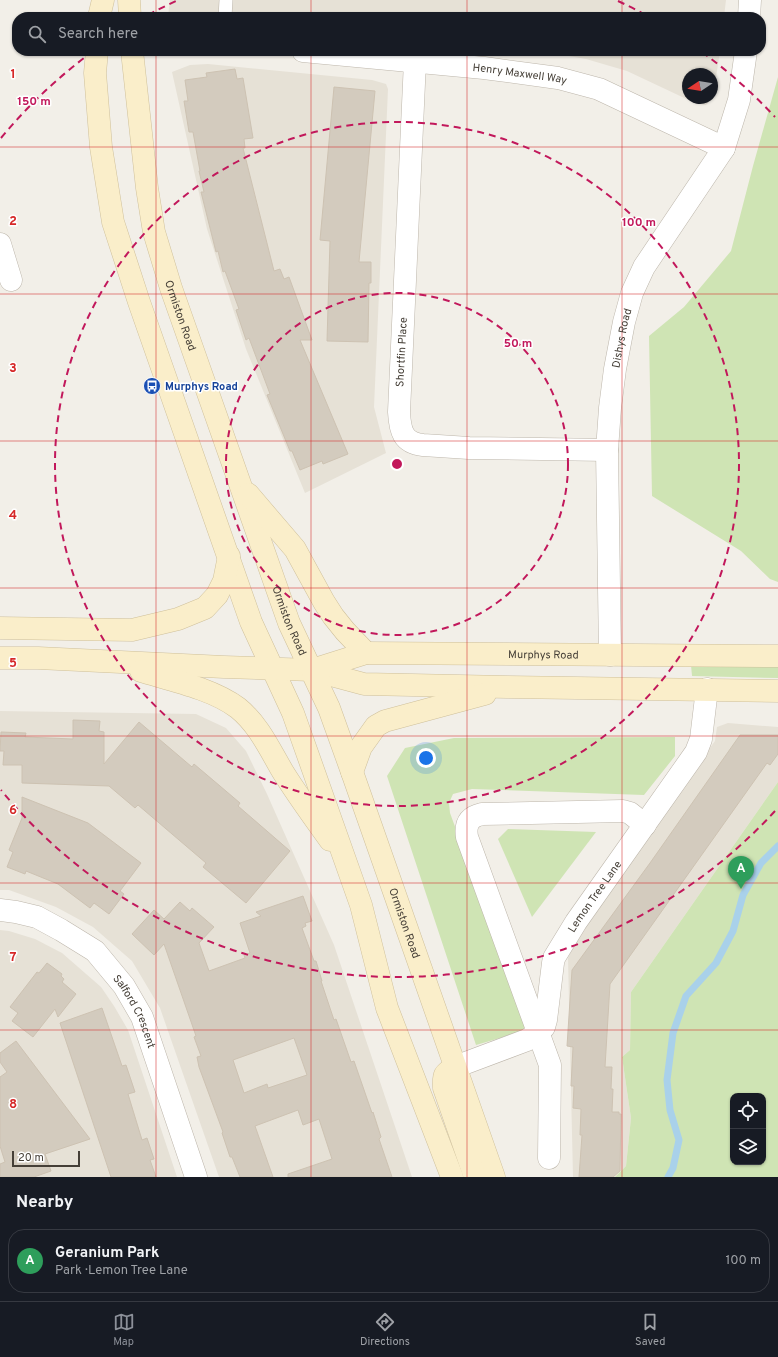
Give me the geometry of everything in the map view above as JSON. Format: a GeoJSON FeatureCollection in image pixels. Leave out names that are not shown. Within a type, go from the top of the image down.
{"type":"FeatureCollection","features":[{"type":"Feature","properties":{"kind":"main road"},"geometry":{"type":"LineString","coordinates":[[100,12],[102,0]]}},
{"type":"Feature","properties":{"kind":"main road"},"geometry":{"type":"LineString","coordinates":[[130,0],[130,12]]}},
{"type":"Feature","properties":{"kind":"main road"},"geometry":{"type":"LineString","coordinates":[[97,56],[96,73],[101,147],[113,222],[251,622],[292,707],[361,905],[387,1008],[452,1177]]}},
{"type":"Feature","properties":{"kind":"main road","name":"Ormiston Road"},"geometry":{"type":"LineString","coordinates":[[133,56],[147,188],[154,232],[172,288],[289,623],[312,670],[352,772],[494,1177]]}},
{"type":"Feature","properties":{"kind":"main road"},"geometry":{"type":"LineString","coordinates":[[239,482],[295,549],[333,616],[366,653]]}},
{"type":"Feature","properties":{"kind":"main road"},"geometry":{"type":"LineString","coordinates":[[0,628],[132,630],[178,619],[205,608],[217,595],[224,581],[229,556]]}},
{"type":"Feature","properties":{"kind":"main road","name":"Murphys Road"},"geometry":{"type":"LineString","coordinates":[[312,670],[366,653],[778,656]]}},
{"type":"Feature","properties":{"kind":"main road","name":"Murphys Road"},"geometry":{"type":"LineString","coordinates":[[0,658],[38,658],[312,670],[364,684],[778,691]]}},
{"type":"Feature","properties":{"kind":"main road"},"geometry":{"type":"LineString","coordinates":[[108,661],[200,690],[218,697],[242,712],[257,728],[284,773],[347,866]]}},
{"type":"Feature","properties":{"kind":"main road"},"geometry":{"type":"LineString","coordinates":[[352,772],[361,747],[376,726],[385,721],[507,687]]}},
{"type":"Feature","properties":{"kind":"main road"},"geometry":{"type":"LineString","coordinates":[[455,1067],[446,1072],[443,1079],[444,1088],[475,1177]]}},
{"type":"Feature","properties":{"kind":"street"},"geometry":{"type":"LineString","coordinates":[[749,12],[750,0]]}},
{"type":"Feature","properties":{"kind":"street","name":"Henry Maxwell Way"},"geometry":{"type":"LineString","coordinates":[[359,56],[484,68],[558,78],[599,89],[724,148]]}},
{"type":"Feature","properties":{"kind":"street","name":"Dishys Road"},"geometry":{"type":"LineString","coordinates":[[610,655],[607,450],[615,369],[624,322],[632,293],[644,266],[724,148],[739,100],[745,56]]}},
{"type":"Feature","properties":{"kind":"street","name":"Shortfin Place"},"geometry":{"type":"LineString","coordinates":[[415,61],[398,412],[399,426],[403,435],[409,441],[423,445],[468,448],[607,450]]}},
{"type":"Feature","properties":{"kind":"street"},"geometry":{"type":"LineString","coordinates":[[0,244],[11,280]]}},
{"type":"Feature","properties":{"kind":"street","name":"Lemon Tree Lane"},"geometry":{"type":"LineString","coordinates":[[538,1032],[544,1027],[546,1020],[554,958],[576,922],[696,752],[701,739],[707,689]]}},
{"type":"Feature","properties":{"kind":"street"},"geometry":{"type":"LineString","coordinates":[[549,1158],[550,1065],[467,837],[466,830],[468,822],[482,814],[623,811],[630,813],[644,825]]}},
{"type":"Feature","properties":{"kind":"street","name":"Salford Crescent"},"geometry":{"type":"LineString","coordinates":[[0,910],[37,917],[61,930],[95,951],[124,986],[142,1017],[196,1177]]}},
{"type":"Feature","properties":{"kind":"street"},"geometry":{"type":"LineString","coordinates":[[455,1067],[527,1040],[538,1032]]}},
{"type":"Feature","properties":{"kind":"lane"},"geometry":{"type":"LineString","coordinates":[[225,12],[226,0]]}},
{"type":"Feature","properties":{"kind":"shaded area"},"geometry":{"type":"Polygon","coordinates":[[[170,0],[726,0],[725,12],[168,12],[170,0]]]}},
{"type":"Feature","properties":{"kind":"shaded area"},"geometry":{"type":"Polygon","coordinates":[[[569,56],[719,56],[717,68],[682,68],[682,97],[627,71],[586,59],[569,56]]]}},
{"type":"Feature","properties":{"kind":"shaded area"},"geometry":{"type":"Polygon","coordinates":[[[208,64],[372,80],[386,84],[388,89],[374,407],[386,453],[305,493],[246,349],[207,229],[172,72],[190,65],[208,64]]]}},
{"type":"Feature","properties":{"kind":"shaded area"},"geometry":{"type":"Polygon","coordinates":[[[0,711],[196,714],[226,728],[246,751],[267,794],[334,945],[412,1177],[219,1177],[160,1008],[132,961],[93,927],[56,907],[9,890],[0,890],[0,711]]]}},
{"type":"Feature","properties":{"kind":"shaded area"},"geometry":{"type":"Polygon","coordinates":[[[728,723],[778,727],[778,782],[631,992],[630,1050],[622,1057],[631,1118],[626,1166],[615,1177],[573,1177],[568,958],[584,921],[715,741],[717,727],[728,723]]]}},
{"type":"Feature","properties":{"kind":"shaded area"},"geometry":{"type":"Polygon","coordinates":[[[0,930],[9,931],[35,939],[62,953],[101,987],[128,1030],[177,1177],[0,1177],[0,930]]]}},
{"type":"Feature","properties":{"kind":"green space"},"geometry":{"type":"Polygon","coordinates":[[[778,77],[778,582],[770,579],[741,551],[652,496],[649,336],[684,307],[731,251],[778,77]]]}},
{"type":"Feature","properties":{"kind":"green space"},"geometry":{"type":"Polygon","coordinates":[[[691,665],[778,667],[778,678],[692,676],[691,665]]]}},
{"type":"Feature","properties":{"kind":"green space"},"geometry":{"type":"Polygon","coordinates":[[[675,737],[675,756],[644,795],[472,789],[453,794],[449,803],[450,813],[529,1028],[476,1045],[387,776],[405,748],[454,738],[675,737]]]}},
{"type":"Feature","properties":{"kind":"green space"},"geometry":{"type":"Polygon","coordinates":[[[778,782],[778,1177],[615,1177],[626,1166],[631,1118],[622,1057],[630,1050],[631,992],[778,782]]]}},
{"type":"Feature","properties":{"kind":"green space"},"geometry":{"type":"Polygon","coordinates":[[[508,829],[596,832],[532,917],[498,839],[508,829]]]}},
{"type":"Feature","properties":{"kind":"building"},"geometry":{"type":"Polygon","coordinates":[[[235,69],[237,79],[243,78],[253,138],[244,139],[245,148],[243,148],[274,271],[280,269],[284,279],[289,277],[312,340],[300,340],[348,454],[323,464],[322,461],[300,470],[292,451],[290,451],[267,395],[270,394],[249,338],[246,340],[236,310],[239,309],[225,271],[223,272],[218,251],[216,252],[201,192],[204,192],[193,132],[189,132],[184,101],[188,101],[185,80],[207,77],[206,73],[235,69]]]}},
{"type":"Feature","properties":{"kind":"building"},"geometry":{"type":"Polygon","coordinates":[[[334,87],[375,91],[359,262],[371,262],[371,283],[369,283],[368,342],[327,341],[330,241],[320,240],[334,87]]]}},
{"type":"Feature","properties":{"kind":"building"},"geometry":{"type":"Polygon","coordinates":[[[73,720],[100,721],[99,731],[104,732],[104,764],[139,722],[192,767],[194,764],[240,803],[238,806],[290,851],[246,903],[203,867],[206,863],[138,805],[135,808],[109,786],[22,783],[22,765],[3,765],[4,751],[0,751],[1,732],[26,733],[25,737],[73,739],[73,720]]]}},
{"type":"Feature","properties":{"kind":"building"},"geometry":{"type":"Polygon","coordinates":[[[740,735],[778,735],[778,754],[770,765],[767,763],[610,984],[605,1067],[612,1067],[612,1112],[619,1112],[619,1114],[621,1114],[620,1171],[613,1177],[579,1177],[582,1135],[580,1135],[581,1109],[573,1108],[574,1086],[571,1086],[573,1047],[567,1046],[572,970],[650,863],[740,735]]]}},
{"type":"Feature","properties":{"kind":"building"},"geometry":{"type":"Polygon","coordinates":[[[22,797],[88,823],[141,863],[120,891],[124,894],[109,914],[94,903],[90,908],[58,884],[26,871],[25,874],[7,867],[13,852],[9,850],[22,818],[22,797]]]}},
{"type":"Feature","properties":{"kind":"building"},"geometry":{"type":"Polygon","coordinates":[[[303,896],[312,921],[305,923],[306,926],[302,928],[314,961],[316,961],[334,1020],[336,1019],[351,1062],[354,1061],[372,1113],[373,1112],[381,1137],[379,1139],[392,1177],[288,1177],[288,1174],[332,1159],[319,1119],[303,1125],[298,1110],[255,1126],[273,1177],[240,1177],[232,1157],[230,1157],[222,1133],[223,1132],[199,1067],[197,1057],[201,1056],[194,1037],[196,1036],[164,944],[154,955],[132,934],[154,910],[164,919],[180,902],[190,911],[192,908],[214,927],[199,943],[209,971],[245,958],[244,955],[250,953],[240,923],[261,916],[256,912],[303,896]],[[294,1038],[233,1060],[244,1093],[267,1084],[268,1088],[307,1075],[294,1038]]]}},
{"type":"Feature","properties":{"kind":"building"},"geometry":{"type":"Polygon","coordinates":[[[47,963],[62,974],[61,976],[64,979],[62,982],[76,994],[58,1017],[55,1009],[33,1037],[12,1021],[18,1013],[10,1007],[37,972],[39,973],[47,963]]]}},
{"type":"Feature","properties":{"kind":"building"},"geometry":{"type":"Polygon","coordinates":[[[102,1008],[122,1066],[126,1065],[135,1092],[128,1094],[142,1140],[147,1138],[154,1159],[150,1160],[156,1177],[111,1177],[60,1023],[102,1008]]]}},
{"type":"Feature","properties":{"kind":"building"},"geometry":{"type":"Polygon","coordinates":[[[16,1041],[90,1139],[45,1154],[51,1171],[34,1177],[0,1177],[0,1164],[5,1162],[0,1146],[0,1077],[7,1072],[0,1062],[0,1053],[16,1041]]]}},
{"type":"Feature","properties":{"kind":"waterway"},"geometry":{"type":"LineString","coordinates":[[668,1177],[673,1168],[679,1140],[670,1110],[667,1080],[673,1033],[686,996],[716,963],[733,931],[743,895],[761,863],[778,846]]}},
{"type":"Feature","properties":{"kind":"place","name":"Murphys Road"},"geometry":{"type":"Point","coordinates":[152,386]}},
{"type":"Feature","properties":{"kind":"place","name":"Geranium Park"},"geometry":{"type":"Point","coordinates":[741,889]}}]}
